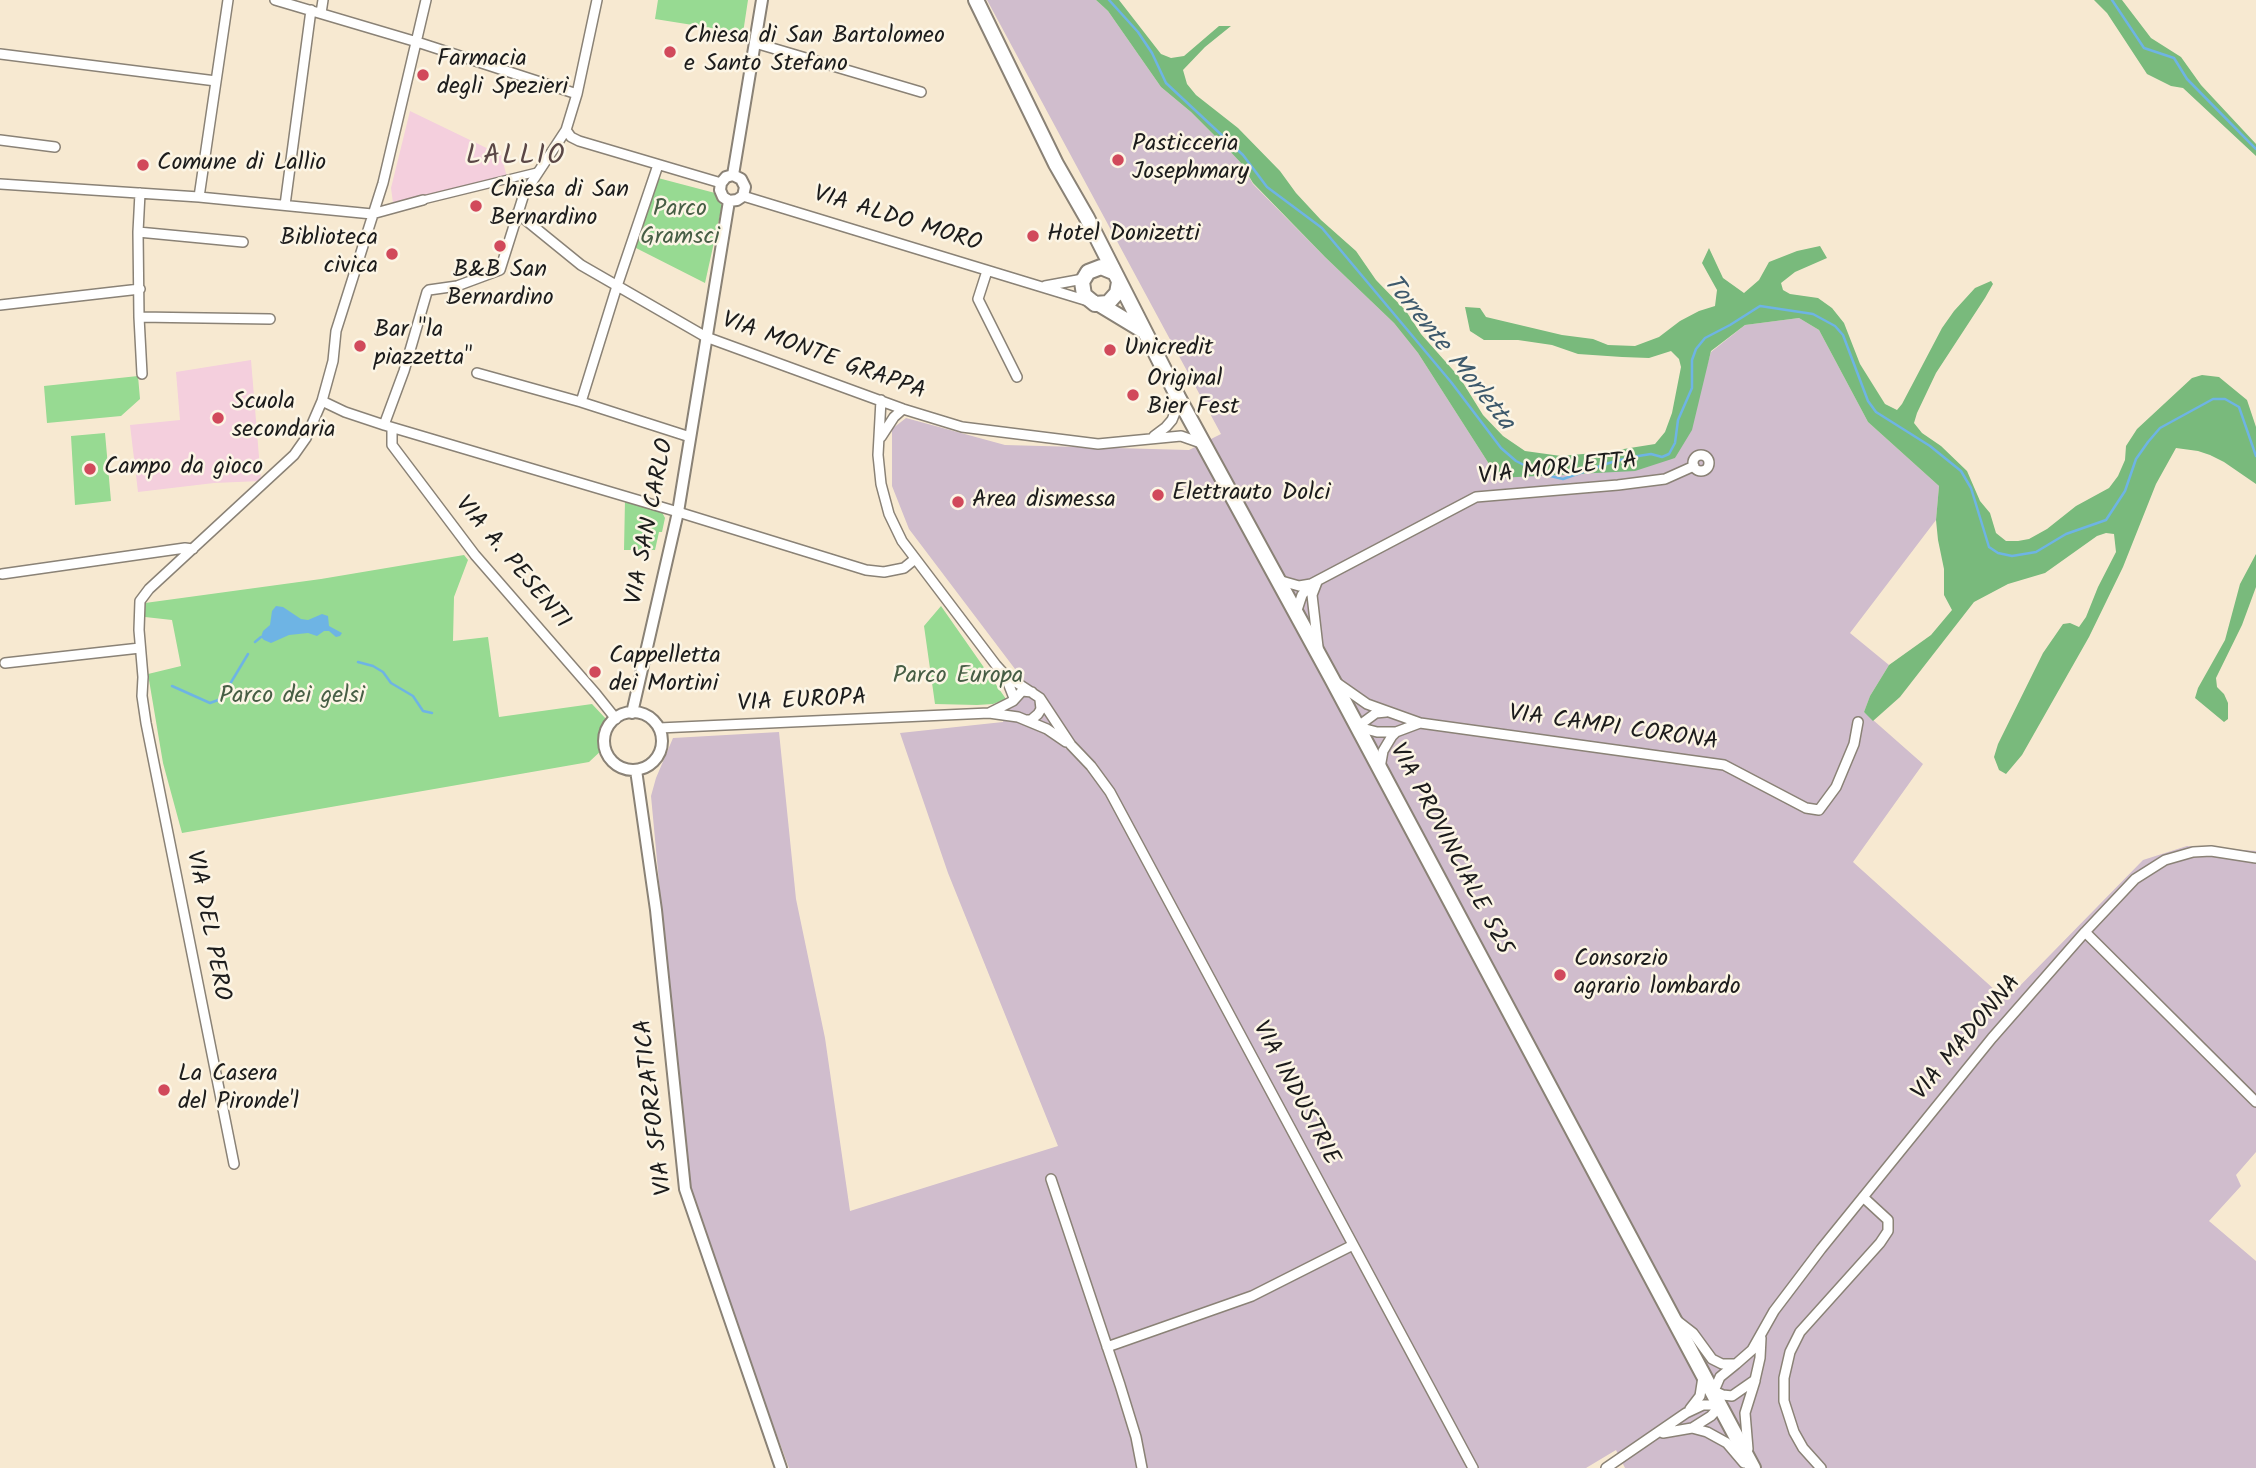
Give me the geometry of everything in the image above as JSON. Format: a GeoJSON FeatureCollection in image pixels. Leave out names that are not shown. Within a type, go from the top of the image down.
{"type":"FeatureCollection","features":[{"type":"Feature","properties":{"kind":"main road","name":"VIA PROVINCIALE 525"},"geometry":{"type":"LineString","coordinates":[[976,0],[1056,164],[1095,234],[1143,331],[1675,1318],[1750,1467]]}},
{"type":"Feature","properties":{"kind":"main road"},"geometry":{"type":"LineString","coordinates":[[1095,234],[1094,256],[1083,293],[1096,304],[1143,331]]}},
{"type":"Feature","properties":{"kind":"main road"},"geometry":{"type":"LineString","coordinates":[[1087,275],[1101,268],[1116,277],[1119,289],[1115,298],[1108,303],[1096,304]]}},
{"type":"Feature","properties":{"kind":"street"},"geometry":{"type":"LineString","coordinates":[[200,197],[228,0]]}},
{"type":"Feature","properties":{"kind":"street"},"geometry":{"type":"LineString","coordinates":[[275,0],[577,94]]}},
{"type":"Feature","properties":{"kind":"street"},"geometry":{"type":"LineString","coordinates":[[285,205],[316,11],[323,0]]}},
{"type":"Feature","properties":{"kind":"street","name":"VIA DEL PERO"},"geometry":{"type":"LineString","coordinates":[[234,1164],[142,696],[138,614],[140,601],[149,589],[294,455],[306,438],[322,401],[333,361],[336,331],[383,183],[426,0]]}},
{"type":"Feature","properties":{"kind":"street"},"geometry":{"type":"LineString","coordinates":[[388,426],[427,292],[457,286],[500,270],[524,194],[566,130],[577,94],[597,0]]}},
{"type":"Feature","properties":{"kind":"street"},"geometry":{"type":"LineString","coordinates":[[733,175],[762,0]]}},
{"type":"Feature","properties":{"kind":"street"},"geometry":{"type":"LineString","coordinates":[[755,43],[921,92]]}},
{"type":"Feature","properties":{"kind":"street"},"geometry":{"type":"LineString","coordinates":[[0,54],[216,81]]}},
{"type":"Feature","properties":{"kind":"street"},"geometry":{"type":"LineString","coordinates":[[566,130],[571,137],[579,141],[720,183]]}},
{"type":"Feature","properties":{"kind":"street"},"geometry":{"type":"LineString","coordinates":[[0,140],[54,146]]}},
{"type":"Feature","properties":{"kind":"street"},"geometry":{"type":"LineString","coordinates":[[581,402],[658,165]]}},
{"type":"Feature","properties":{"kind":"street"},"geometry":{"type":"LineString","coordinates":[[0,184],[200,197],[372,214],[537,172]]}},
{"type":"Feature","properties":{"kind":"street"},"geometry":{"type":"LineString","coordinates":[[733,175],[741,179],[745,187],[743,195],[737,200],[729,201],[723,197],[720,183],[733,175]]}},
{"type":"Feature","properties":{"kind":"street"},"geometry":{"type":"LineString","coordinates":[[140,193],[138,232],[142,374]]}},
{"type":"Feature","properties":{"kind":"street","name":"VIA ALDO MORO"},"geometry":{"type":"LineString","coordinates":[[743,195],[1096,304]]}},
{"type":"Feature","properties":{"kind":"street","name":"VIA SAN CARLO"},"geometry":{"type":"LineString","coordinates":[[632,713],[678,512],[729,201]]}},
{"type":"Feature","properties":{"kind":"street","name":"VIA MONTE GRAPPA"},"geometry":{"type":"LineString","coordinates":[[517,214],[581,265],[706,337],[903,409],[962,427],[1098,444],[1150,438]]}},
{"type":"Feature","properties":{"kind":"street"},"geometry":{"type":"LineString","coordinates":[[138,232],[243,242]]}},
{"type":"Feature","properties":{"kind":"street"},"geometry":{"type":"LineString","coordinates":[[987,271],[978,299],[1017,377]]}},
{"type":"Feature","properties":{"kind":"street","name":"VIA ALDO MORO"},"geometry":{"type":"LineString","coordinates":[[1040,287],[1087,275]]}},
{"type":"Feature","properties":{"kind":"street"},"geometry":{"type":"LineString","coordinates":[[0,305],[140,289]]}},
{"type":"Feature","properties":{"kind":"street"},"geometry":{"type":"LineString","coordinates":[[139,317],[270,319]]}},
{"type":"Feature","properties":{"kind":"street"},"geometry":{"type":"LineString","coordinates":[[477,373],[581,402],[690,437]]}},
{"type":"Feature","properties":{"kind":"street"},"geometry":{"type":"LineString","coordinates":[[1150,438],[1166,428],[1172,420],[1178,397]]}},
{"type":"Feature","properties":{"kind":"street","name":"VIA INDUSTRIE"},"geometry":{"type":"LineString","coordinates":[[881,400],[878,455],[881,484],[889,514],[902,541],[1005,675],[1014,700],[1013,708],[1022,719],[1047,729],[1071,746],[1091,766],[1110,792],[1473,1468]]}},
{"type":"Feature","properties":{"kind":"street"},"geometry":{"type":"LineString","coordinates":[[322,401],[345,412],[388,426],[866,569],[884,572],[904,568],[915,559]]}},
{"type":"Feature","properties":{"kind":"street"},"geometry":{"type":"LineString","coordinates":[[880,438],[903,409]]}},
{"type":"Feature","properties":{"kind":"street","name":"VIA A. PESENTI"},"geometry":{"type":"LineString","coordinates":[[388,426],[392,445],[475,555],[616,719]]}},
{"type":"Feature","properties":{"kind":"street"},"geometry":{"type":"LineString","coordinates":[[1150,438],[1181,436],[1204,444]]}},
{"type":"Feature","properties":{"kind":"street","name":"VIA MORLETTA"},"geometry":{"type":"LineString","coordinates":[[1314,582],[1476,496],[1629,484],[1665,479],[1694,466]]}},
{"type":"Feature","properties":{"kind":"street"},"geometry":{"type":"LineString","coordinates":[[2,574],[193,549]]}},
{"type":"Feature","properties":{"kind":"street"},"geometry":{"type":"LineString","coordinates":[[1277,579],[1299,586],[1314,582]]}},
{"type":"Feature","properties":{"kind":"street"},"geometry":{"type":"LineString","coordinates":[[1296,614],[1301,595],[1314,582]]}},
{"type":"Feature","properties":{"kind":"street"},"geometry":{"type":"LineString","coordinates":[[1314,582],[1312,602],[1320,659]]}},
{"type":"Feature","properties":{"kind":"street"},"geometry":{"type":"LineString","coordinates":[[5,663],[140,648]]}},
{"type":"Feature","properties":{"kind":"street","name":"VIA INDUSTRIE"},"geometry":{"type":"LineString","coordinates":[[1005,675],[1037,696],[1071,746]]}},
{"type":"Feature","properties":{"kind":"street","name":"VIA CAMPI CORONA"},"geometry":{"type":"LineString","coordinates":[[1332,679],[1367,704],[1420,723],[1724,765],[1807,808],[1819,810],[1836,787],[1854,744],[1858,722]]}},
{"type":"Feature","properties":{"kind":"street"},"geometry":{"type":"LineString","coordinates":[[1014,700],[1022,691],[1037,696],[1041,709],[1038,714],[1031,720],[1022,719]]}},
{"type":"Feature","properties":{"kind":"street","name":"VIA EUROPA"},"geometry":{"type":"LineString","coordinates":[[989,713],[1014,700]]}},
{"type":"Feature","properties":{"kind":"street"},"geometry":{"type":"LineString","coordinates":[[1357,727],[1376,713],[1388,712]]}},
{"type":"Feature","properties":{"kind":"street"},"geometry":{"type":"LineString","coordinates":[[632,713],[652,720],[659,728],[662,744],[654,761],[636,770],[620,767],[608,756],[605,747],[605,737],[611,722],[632,713]]}},
{"type":"Feature","properties":{"kind":"street","name":"VIA EUROPA"},"geometry":{"type":"LineString","coordinates":[[659,728],[989,713],[1022,719]]}},
{"type":"Feature","properties":{"kind":"street","name":"VIA CAMPI CORONA"},"geometry":{"type":"LineString","coordinates":[[1357,727],[1377,732],[1396,732],[1420,723]]}},
{"type":"Feature","properties":{"kind":"street"},"geometry":{"type":"LineString","coordinates":[[1380,770],[1385,747],[1396,732]]}},
{"type":"Feature","properties":{"kind":"street","name":"VIA SFORZATICA"},"geometry":{"type":"LineString","coordinates":[[636,770],[656,910],[685,1189],[780,1468]]}},
{"type":"Feature","properties":{"kind":"street","name":"VIA MADONNA"},"geometry":{"type":"LineString","coordinates":[[1714,1391],[1720,1377],[1752,1350],[1784,1297],[1992,1038],[2135,879],[2165,860],[2193,852],[2211,851],[2256,858]]}},
{"type":"Feature","properties":{"kind":"street"},"geometry":{"type":"LineString","coordinates":[[2085,932],[2256,1102]]}},
{"type":"Feature","properties":{"kind":"street"},"geometry":{"type":"LineString","coordinates":[[1051,1179],[1133,1427],[1142,1468]]}},
{"type":"Feature","properties":{"kind":"street"},"geometry":{"type":"LineString","coordinates":[[1821,1468],[1803,1448],[1794,1432],[1784,1401],[1784,1378],[1790,1352],[1800,1332],[1888,1231],[1888,1220],[1863,1197]]}},
{"type":"Feature","properties":{"kind":"street"},"geometry":{"type":"LineString","coordinates":[[1107,1347],[1252,1296],[1353,1245]]}},
{"type":"Feature","properties":{"kind":"street"},"geometry":{"type":"LineString","coordinates":[[1675,1318],[1693,1332],[1712,1359],[1726,1365],[1736,1364]]}},
{"type":"Feature","properties":{"kind":"street","name":"VIA MADONNA"},"geometry":{"type":"LineString","coordinates":[[1750,1467],[1745,1418],[1760,1358],[1761,1333]]}},
{"type":"Feature","properties":{"kind":"street"},"geometry":{"type":"LineString","coordinates":[[1686,1413],[1700,1395],[1703,1371]]}},
{"type":"Feature","properties":{"kind":"street"},"geometry":{"type":"LineString","coordinates":[[1714,1391],[1732,1396],[1755,1380]]}},
{"type":"Feature","properties":{"kind":"street"},"geometry":{"type":"LineString","coordinates":[[1606,1468],[1686,1413],[1703,1405],[1721,1405]]}},
{"type":"Feature","properties":{"kind":"street"},"geometry":{"type":"LineString","coordinates":[[1657,1434],[1692,1428],[1708,1419],[1721,1405]]}},
{"type":"Feature","properties":{"kind":"street"},"geometry":{"type":"LineString","coordinates":[[1692,1428],[1727,1443],[1750,1467]]}},
{"type":"Feature","properties":{"kind":"shaded area"},"geometry":{"type":"Polygon","coordinates":[[[987,0],[1096,0],[1108,11],[1161,87],[1224,145],[1241,163],[1253,184],[1394,323],[1418,353],[1498,478],[1675,458],[1711,352],[1745,325],[1799,318],[1819,330],[1868,422],[1939,486],[1936,520],[1850,633],[1889,665],[1870,696],[1864,712],[1923,764],[1853,862],[2006,1000],[2143,860],[2187,846],[2256,851],[2256,1152],[2236,1175],[2241,1186],[2209,1221],[2256,1261],[2256,1468],[1625,1468],[1616,1450],[1586,1468],[789,1468],[688,1194],[651,796],[656,778],[673,738],[779,732],[796,899],[825,1038],[850,1211],[1058,1146],[948,873],[900,733],[1003,722],[1015,669],[909,529],[892,486],[892,429],[906,418],[1005,445],[1189,450],[1221,434],[987,0]]]}},
{"type":"Feature","properties":{"kind":"shaded area"},"geometry":{"type":"Polygon","coordinates":[[[410,111],[501,155],[507,177],[393,203],[391,188],[410,111]]]}},
{"type":"Feature","properties":{"kind":"shaded area"},"geometry":{"type":"Polygon","coordinates":[[[251,360],[261,481],[214,483],[138,492],[130,425],[180,420],[176,372],[251,360]]]}},
{"type":"Feature","properties":{"kind":"green space"},"geometry":{"type":"Polygon","coordinates":[[[658,0],[748,0],[743,33],[655,19],[658,0]]]}},
{"type":"Feature","properties":{"kind":"green space"},"geometry":{"type":"Polygon","coordinates":[[[1096,0],[1119,0],[1161,54],[1171,58],[1184,56],[1219,26],[1231,26],[1183,70],[1187,84],[1196,95],[1238,128],[1280,171],[1321,220],[1356,251],[1376,280],[1406,311],[1421,334],[1460,378],[1483,415],[1503,436],[1525,451],[1561,456],[1655,444],[1665,432],[1672,413],[1681,367],[1679,359],[1671,351],[1649,358],[1622,357],[1578,354],[1552,345],[1518,340],[1484,340],[1470,331],[1465,307],[1480,308],[1486,317],[1562,335],[1593,339],[1608,345],[1635,346],[1659,337],[1699,311],[1715,306],[1717,290],[1702,263],[1709,248],[1723,278],[1744,293],[1759,280],[1769,262],[1797,251],[1820,246],[1827,258],[1795,272],[1781,283],[1783,290],[1790,294],[1818,298],[1832,308],[1844,323],[1860,364],[1885,404],[1897,410],[1954,311],[1975,288],[1991,281],[1993,284],[1936,373],[1914,423],[1967,471],[1980,501],[1990,513],[1996,533],[2006,541],[2029,539],[2047,529],[2076,506],[2109,488],[2118,476],[2125,460],[2126,446],[2137,429],[2192,378],[2202,375],[2219,377],[2247,400],[2256,427],[2256,484],[2210,455],[2176,448],[2156,484],[2123,567],[2089,637],[2022,755],[2006,774],[1999,770],[1994,757],[1998,744],[2043,653],[2063,624],[2070,623],[2079,627],[2086,617],[2116,552],[2114,534],[2097,536],[2045,573],[2008,584],[1974,602],[1900,697],[1873,721],[1864,712],[1870,696],[1889,665],[1931,635],[1952,610],[1944,595],[1944,569],[1938,540],[1936,520],[1939,486],[1868,422],[1819,330],[1799,318],[1745,325],[1711,351],[1692,430],[1675,458],[1635,471],[1498,478],[1418,353],[1394,323],[1253,183],[1241,163],[1224,145],[1161,87],[1108,11],[1096,0]]]}},
{"type":"Feature","properties":{"kind":"green space"},"geometry":{"type":"Polygon","coordinates":[[[2094,0],[2122,0],[2151,38],[2181,57],[2201,85],[2256,144],[2256,156],[2183,88],[2171,86],[2147,74],[2107,13],[2094,0]]]}},
{"type":"Feature","properties":{"kind":"green space","name":"Parco Gramsci"},"geometry":{"type":"Polygon","coordinates":[[[658,178],[715,193],[722,206],[705,283],[634,247],[658,178]]]}},
{"type":"Feature","properties":{"kind":"green space"},"geometry":{"type":"Polygon","coordinates":[[[138,376],[140,399],[121,416],[47,423],[44,386],[138,376]]]}},
{"type":"Feature","properties":{"kind":"green space","name":"Campo da gioco"},"geometry":{"type":"Polygon","coordinates":[[[105,433],[111,501],[75,505],[71,436],[105,433]]]}},
{"type":"Feature","properties":{"kind":"green space"},"geometry":{"type":"Polygon","coordinates":[[[625,500],[662,512],[665,518],[655,550],[624,550],[625,500]]]}},
{"type":"Feature","properties":{"kind":"green space"},"geometry":{"type":"Polygon","coordinates":[[[2256,554],[2256,587],[2242,625],[2216,678],[2217,687],[2228,703],[2228,719],[2224,722],[2195,698],[2225,640],[2240,584],[2256,554]]]}},
{"type":"Feature","properties":{"kind":"green space","name":"Parco dei gelsi"},"geometry":{"type":"Polygon","coordinates":[[[464,555],[468,560],[454,597],[453,641],[488,637],[499,717],[592,704],[607,720],[603,733],[603,749],[589,762],[182,833],[163,763],[148,674],[181,666],[172,620],[145,617],[145,603],[321,579],[464,555]]]}},
{"type":"Feature","properties":{"kind":"green space","name":"Parco Europa"},"geometry":{"type":"Polygon","coordinates":[[[941,606],[1006,699],[993,704],[935,704],[924,626],[941,606]]]}},
{"type":"Feature","properties":{"kind":"water"},"geometry":{"type":"Polygon","coordinates":[[[276,606],[283,607],[301,619],[308,620],[322,614],[328,616],[329,626],[342,633],[336,637],[329,631],[317,636],[308,633],[289,635],[271,643],[261,637],[270,625],[272,611],[276,606]]]}},
{"type":"Feature","properties":{"kind":"waterway","name":"Torrente Morletta"},"geometry":{"type":"LineString","coordinates":[[1109,0],[1138,32],[1152,53],[1166,83],[1243,155],[1267,187],[1322,228],[1451,382],[1501,448],[1516,461],[1542,474],[1563,479],[1632,457],[1651,454],[1662,457],[1669,454],[1675,443],[1678,420],[1692,388],[1692,360],[1696,349],[1705,338],[1760,306],[1813,314],[1835,326],[1843,335],[1868,401],[1876,412],[1930,446],[1961,471],[1971,488],[1989,547],[1998,553],[2012,556],[2036,552],[2066,534],[2106,520],[2125,491],[2136,459],[2160,428],[2213,399],[2225,399],[2239,407],[2256,456]]}},
{"type":"Feature","properties":{"kind":"waterway"},"geometry":{"type":"LineString","coordinates":[[2112,0],[2144,48],[2174,58],[2187,79],[2256,149]]}},
{"type":"Feature","properties":{"kind":"waterway"},"geometry":{"type":"LineString","coordinates":[[255,642],[261,637]]}},
{"type":"Feature","properties":{"kind":"waterway"},"geometry":{"type":"LineString","coordinates":[[172,686],[210,703],[221,699],[248,654]]}},
{"type":"Feature","properties":{"kind":"waterway"},"geometry":{"type":"LineString","coordinates":[[358,662],[383,672],[391,683],[413,696],[423,711],[432,713]]}},
{"type":"Feature","properties":{"kind":"place","name":"Chiesa di San Bartolomeo e Santo Stefano"},"geometry":{"type":"Point","coordinates":[670,52]}},
{"type":"Feature","properties":{"kind":"place","name":"Farmacia degli Spezieri"},"geometry":{"type":"Point","coordinates":[423,75]}},
{"type":"Feature","properties":{"kind":"place","name":"Pasticceria Josephmary"},"geometry":{"type":"Point","coordinates":[1118,160]}},
{"type":"Feature","properties":{"kind":"place","name":"Comune di Lallio"},"geometry":{"type":"Point","coordinates":[143,165]}},
{"type":"Feature","properties":{"kind":"place","name":"Chiesa di San Bernardino"},"geometry":{"type":"Point","coordinates":[476,206]}},
{"type":"Feature","properties":{"kind":"place","name":"Hotel Donizetti"},"geometry":{"type":"Point","coordinates":[1033,236]}},
{"type":"Feature","properties":{"kind":"place","name":"B&B San Bernardino"},"geometry":{"type":"Point","coordinates":[500,246]}},
{"type":"Feature","properties":{"kind":"place","name":"Biblioteca civica"},"geometry":{"type":"Point","coordinates":[392,254]}},
{"type":"Feature","properties":{"kind":"place","name":"Bar \"la piazzetta\""},"geometry":{"type":"Point","coordinates":[360,346]}},
{"type":"Feature","properties":{"kind":"place","name":"Unicredit"},"geometry":{"type":"Point","coordinates":[1110,350]}},
{"type":"Feature","properties":{"kind":"place","name":"Original Bier Fest"},"geometry":{"type":"Point","coordinates":[1133,395]}},
{"type":"Feature","properties":{"kind":"place","name":"Scuola secondaria"},"geometry":{"type":"Point","coordinates":[218,418]}},
{"type":"Feature","properties":{"kind":"place","name":"Campo da gioco"},"geometry":{"type":"Point","coordinates":[90,469]}},
{"type":"Feature","properties":{"kind":"place","name":"Elettrauto Dolci"},"geometry":{"type":"Point","coordinates":[1158,495]}},
{"type":"Feature","properties":{"kind":"place","name":"Area dismessa"},"geometry":{"type":"Point","coordinates":[958,502]}},
{"type":"Feature","properties":{"kind":"place","name":"Cappelletta dei Mortini"},"geometry":{"type":"Point","coordinates":[595,672]}},
{"type":"Feature","properties":{"kind":"place","name":"Consorzio agrario lombardo"},"geometry":{"type":"Point","coordinates":[1560,975]}},
{"type":"Feature","properties":{"kind":"place","name":"La Casera del Pironde'l"},"geometry":{"type":"Point","coordinates":[164,1090]}},
{"type":"Feature","properties":{"kind":"district","name":"LALLIO"},"geometry":{"type":"Point","coordinates":[516,158]}}]}
